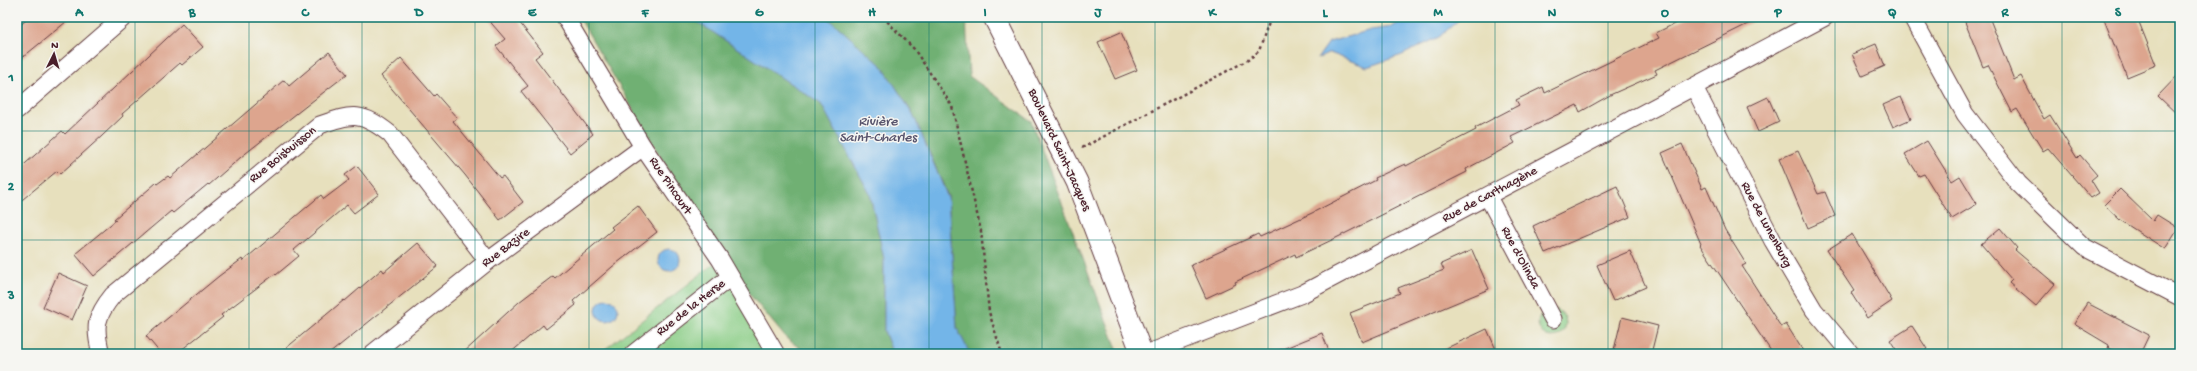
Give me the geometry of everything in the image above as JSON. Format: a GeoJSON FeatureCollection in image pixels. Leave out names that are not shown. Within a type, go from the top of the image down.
{"type":"FeatureCollection","features":[{"type":"Feature","properties":{"kind":"street"},"geometry":{"type":"LineString","coordinates":[[17,110],[124,17]]}},
{"type":"Feature","properties":{"kind":"street","name":"Rue Pincourt"},"geometry":{"type":"LineString","coordinates":[[565,17],[643,147],[730,277],[776,354]]}},
{"type":"Feature","properties":{"kind":"street","name":"Boulevard Saint-Jacques"},"geometry":{"type":"LineString","coordinates":[[994,17],[1077,182],[1142,354]]}},
{"type":"Feature","properties":{"kind":"street","name":"Rue de Carthagène"},"geometry":{"type":"LineString","coordinates":[[1146,354],[1302,294],[1488,197],[1825,17]]}},
{"type":"Feature","properties":{"kind":"street"},"geometry":{"type":"LineString","coordinates":[[1912,17],[1965,114],[2018,183],[2084,247],[2180,297]]}},
{"type":"Feature","properties":{"kind":"street","name":"Rue de Lunenburg"},"geometry":{"type":"LineString","coordinates":[[1694,87],[1784,260],[1814,310],[1851,354]]}},
{"type":"Feature","properties":{"kind":"street","name":"Rue Boisbuisson"},"geometry":{"type":"LineString","coordinates":[[101,354],[96,322],[102,309],[113,295],[320,125],[339,118],[356,116],[374,122],[390,134],[488,261]]}},
{"type":"Feature","properties":{"kind":"street","name":"Rue Bazire"},"geometry":{"type":"LineString","coordinates":[[372,354],[488,261],[643,147]]}},
{"type":"Feature","properties":{"kind":"street","name":"Rue d'Olinda"},"geometry":{"type":"LineString","coordinates":[[1488,197],[1553,319]]}},
{"type":"Feature","properties":{"kind":"street","name":"Rue de la Herse"},"geometry":{"type":"LineString","coordinates":[[633,354],[730,277]]}},
{"type":"Feature","properties":{"kind":"path"},"geometry":{"type":"LineString","coordinates":[[883,17],[914,49],[952,106],[981,231],[989,312],[1002,354]]}},
{"type":"Feature","properties":{"kind":"path"},"geometry":{"type":"LineString","coordinates":[[1064,156],[1248,60],[1259,51],[1270,17]]}},
{"type":"Feature","properties":{"kind":"green space"},"geometry":{"type":"Polygon","coordinates":[[[579,17],[690,17],[821,104],[870,194],[884,259],[884,331],[893,354],[808,354],[786,338],[720,259],[579,17]]]}},
{"type":"Feature","properties":{"kind":"green space"},"geometry":{"type":"Polygon","coordinates":[[[827,17],[966,17],[969,76],[1031,121],[1119,354],[970,354],[957,328],[948,196],[913,114],[882,66],[827,17]]]}},
{"type":"Feature","properties":{"kind":"green space"},"geometry":{"type":"Polygon","coordinates":[[[720,259],[776,354],[599,354],[720,259]]]}},
{"type":"Feature","properties":{"kind":"green space"},"geometry":{"type":"Polygon","coordinates":[[[1552,309],[1562,313],[1566,323],[1562,333],[1552,337],[1542,333],[1538,323],[1542,313],[1552,309]]]}},
{"type":"Feature","properties":{"kind":"water","name":"Rivière Saint-Charles"},"geometry":{"type":"Polygon","coordinates":[[[690,17],[827,17],[882,66],[913,114],[948,198],[957,328],[970,354],[893,354],[884,331],[884,259],[870,194],[821,104],[690,17]]]}},
{"type":"Feature","properties":{"kind":"water"},"geometry":{"type":"Polygon","coordinates":[[[1407,17],[1462,17],[1439,37],[1402,55],[1367,67],[1330,53],[1317,59],[1329,42],[1371,30],[1392,27],[1407,17]]]}},
{"type":"Feature","properties":{"kind":"water"},"geometry":{"type":"Polygon","coordinates":[[[669,249],[677,252],[680,260],[677,268],[669,271],[661,268],[658,260],[661,252],[669,249]]]}},
{"type":"Feature","properties":{"kind":"water"},"geometry":{"type":"Polygon","coordinates":[[[607,299],[615,302],[618,310],[615,318],[607,321],[599,318],[596,310],[599,302],[607,299]]]}},
{"type":"Feature","properties":{"kind":"building"},"geometry":{"type":"Polygon","coordinates":[[[30,17],[72,17],[17,62],[17,28],[30,17]]]}},
{"type":"Feature","properties":{"kind":"building"},"geometry":{"type":"Polygon","coordinates":[[[486,17],[515,17],[543,52],[535,58],[593,134],[570,153],[521,91],[528,86],[496,46],[505,39],[486,17]]]}},
{"type":"Feature","properties":{"kind":"building"},"geometry":{"type":"Polygon","coordinates":[[[1688,17],[1762,17],[1655,70],[1657,74],[1612,94],[1580,112],[1577,105],[1511,137],[1515,143],[1466,169],[1467,172],[1336,238],[1296,257],[1295,254],[1235,282],[1236,284],[1206,298],[1191,265],[1258,234],[1260,237],[1312,213],[1376,180],[1375,178],[1405,164],[1406,166],[1476,130],[1475,128],[1519,105],[1516,100],[1543,87],[1545,93],[1659,38],[1656,33],[1688,17]]]}},
{"type":"Feature","properties":{"kind":"building"},"geometry":{"type":"Polygon","coordinates":[[[1963,17],[1989,17],[2014,80],[2021,76],[2044,119],[2050,115],[2077,158],[2080,155],[2097,175],[2091,180],[2099,193],[2091,198],[2048,148],[2043,151],[2017,109],[2012,112],[1988,65],[1983,67],[1963,17]]]}},
{"type":"Feature","properties":{"kind":"building"},"geometry":{"type":"Polygon","coordinates":[[[2103,17],[2137,17],[2156,65],[2127,77],[2103,17]]]}},
{"type":"Feature","properties":{"kind":"building"},"geometry":{"type":"Polygon","coordinates":[[[182,24],[203,47],[182,65],[180,63],[122,114],[123,116],[60,174],[57,171],[17,204],[17,171],[62,131],[65,134],[182,24]]]}},
{"type":"Feature","properties":{"kind":"building"},"geometry":{"type":"Polygon","coordinates":[[[1121,32],[1137,70],[1115,79],[1098,42],[1121,32]]]}},
{"type":"Feature","properties":{"kind":"building"},"geometry":{"type":"Polygon","coordinates":[[[1876,44],[1885,66],[1862,76],[1852,54],[1876,44]]]}},
{"type":"Feature","properties":{"kind":"building"},"geometry":{"type":"Polygon","coordinates":[[[329,52],[347,74],[241,157],[209,185],[208,184],[173,213],[171,211],[94,276],[75,254],[116,220],[114,219],[156,183],[157,184],[168,176],[170,178],[284,80],[289,86],[329,52]]]}},
{"type":"Feature","properties":{"kind":"building"},"geometry":{"type":"Polygon","coordinates":[[[401,58],[434,96],[436,94],[457,118],[453,121],[500,178],[503,176],[523,202],[500,220],[465,175],[381,76],[401,58]]]}},
{"type":"Feature","properties":{"kind":"building"},"geometry":{"type":"Polygon","coordinates":[[[2180,73],[2180,117],[2158,96],[2180,73]]]}},
{"type":"Feature","properties":{"kind":"building"},"geometry":{"type":"Polygon","coordinates":[[[1768,97],[1779,122],[1758,132],[1747,107],[1768,97]]]}},
{"type":"Feature","properties":{"kind":"building"},"geometry":{"type":"Polygon","coordinates":[[[1901,97],[1911,119],[1893,127],[1883,105],[1901,97]]]}},
{"type":"Feature","properties":{"kind":"building"},"geometry":{"type":"Polygon","coordinates":[[[1927,141],[1952,181],[1960,176],[1977,204],[1952,219],[1924,174],[1919,176],[1905,154],[1927,141]]]}},
{"type":"Feature","properties":{"kind":"building"},"geometry":{"type":"Polygon","coordinates":[[[1682,144],[1702,189],[1706,187],[1725,230],[1746,264],[1742,266],[1781,327],[1786,324],[1805,354],[1773,354],[1700,245],[1701,244],[1662,153],[1682,144]]]}},
{"type":"Feature","properties":{"kind":"building"},"geometry":{"type":"Polygon","coordinates":[[[1798,151],[1818,194],[1825,192],[1835,216],[1808,228],[1779,159],[1798,151]]]}},
{"type":"Feature","properties":{"kind":"building"},"geometry":{"type":"Polygon","coordinates":[[[357,166],[379,194],[354,213],[347,205],[294,250],[299,256],[276,275],[275,274],[221,315],[223,317],[176,354],[161,354],[146,336],[219,276],[242,259],[243,261],[321,195],[324,199],[349,180],[345,175],[357,166]]]}},
{"type":"Feature","properties":{"kind":"building"},"geometry":{"type":"Polygon","coordinates":[[[1617,186],[1630,217],[1545,253],[1533,226],[1617,186]]]}},
{"type":"Feature","properties":{"kind":"building"},"geometry":{"type":"Polygon","coordinates":[[[2120,189],[2153,221],[2157,215],[2178,228],[2165,249],[2120,220],[2104,205],[2120,189]]]}},
{"type":"Feature","properties":{"kind":"building"},"geometry":{"type":"Polygon","coordinates":[[[638,206],[657,232],[612,267],[573,301],[576,305],[546,329],[543,325],[509,354],[462,354],[519,302],[553,276],[555,278],[613,229],[611,227],[638,206]]]}},
{"type":"Feature","properties":{"kind":"building"},"geometry":{"type":"Polygon","coordinates":[[[2000,228],[2017,248],[2015,250],[2055,284],[2036,306],[2009,283],[2012,280],[1981,244],[2000,228]]]}},
{"type":"Feature","properties":{"kind":"building"},"geometry":{"type":"Polygon","coordinates":[[[1852,234],[1892,301],[1867,318],[1851,293],[1854,291],[1827,250],[1852,234]]]}},
{"type":"Feature","properties":{"kind":"building"},"geometry":{"type":"Polygon","coordinates":[[[418,243],[438,266],[329,354],[279,354],[382,269],[384,272],[418,243]]]}},
{"type":"Feature","properties":{"kind":"building"},"geometry":{"type":"Polygon","coordinates":[[[1472,250],[1489,289],[1362,342],[1350,313],[1400,293],[1398,288],[1444,270],[1441,264],[1472,250]]]}},
{"type":"Feature","properties":{"kind":"building"},"geometry":{"type":"Polygon","coordinates":[[[1630,251],[1646,287],[1613,301],[1597,265],[1630,251]]]}},
{"type":"Feature","properties":{"kind":"building"},"geometry":{"type":"Polygon","coordinates":[[[58,273],[87,286],[72,320],[43,307],[58,273]]]}},
{"type":"Feature","properties":{"kind":"building"},"geometry":{"type":"Polygon","coordinates":[[[2087,303],[2149,335],[2140,354],[2120,354],[2108,348],[2109,345],[2074,324],[2087,303]]]}},
{"type":"Feature","properties":{"kind":"building"},"geometry":{"type":"Polygon","coordinates":[[[1622,317],[1658,326],[1651,354],[1613,354],[1622,317]]]}},
{"type":"Feature","properties":{"kind":"building"},"geometry":{"type":"Polygon","coordinates":[[[1912,326],[1927,349],[1919,354],[1899,354],[1890,340],[1912,326]]]}},
{"type":"Feature","properties":{"kind":"building"},"geometry":{"type":"Polygon","coordinates":[[[1487,329],[1498,354],[1434,354],[1487,329]]]}},
{"type":"Feature","properties":{"kind":"building"},"geometry":{"type":"Polygon","coordinates":[[[1322,333],[1330,354],[1273,354],[1273,353],[1322,333]]]}}]}
